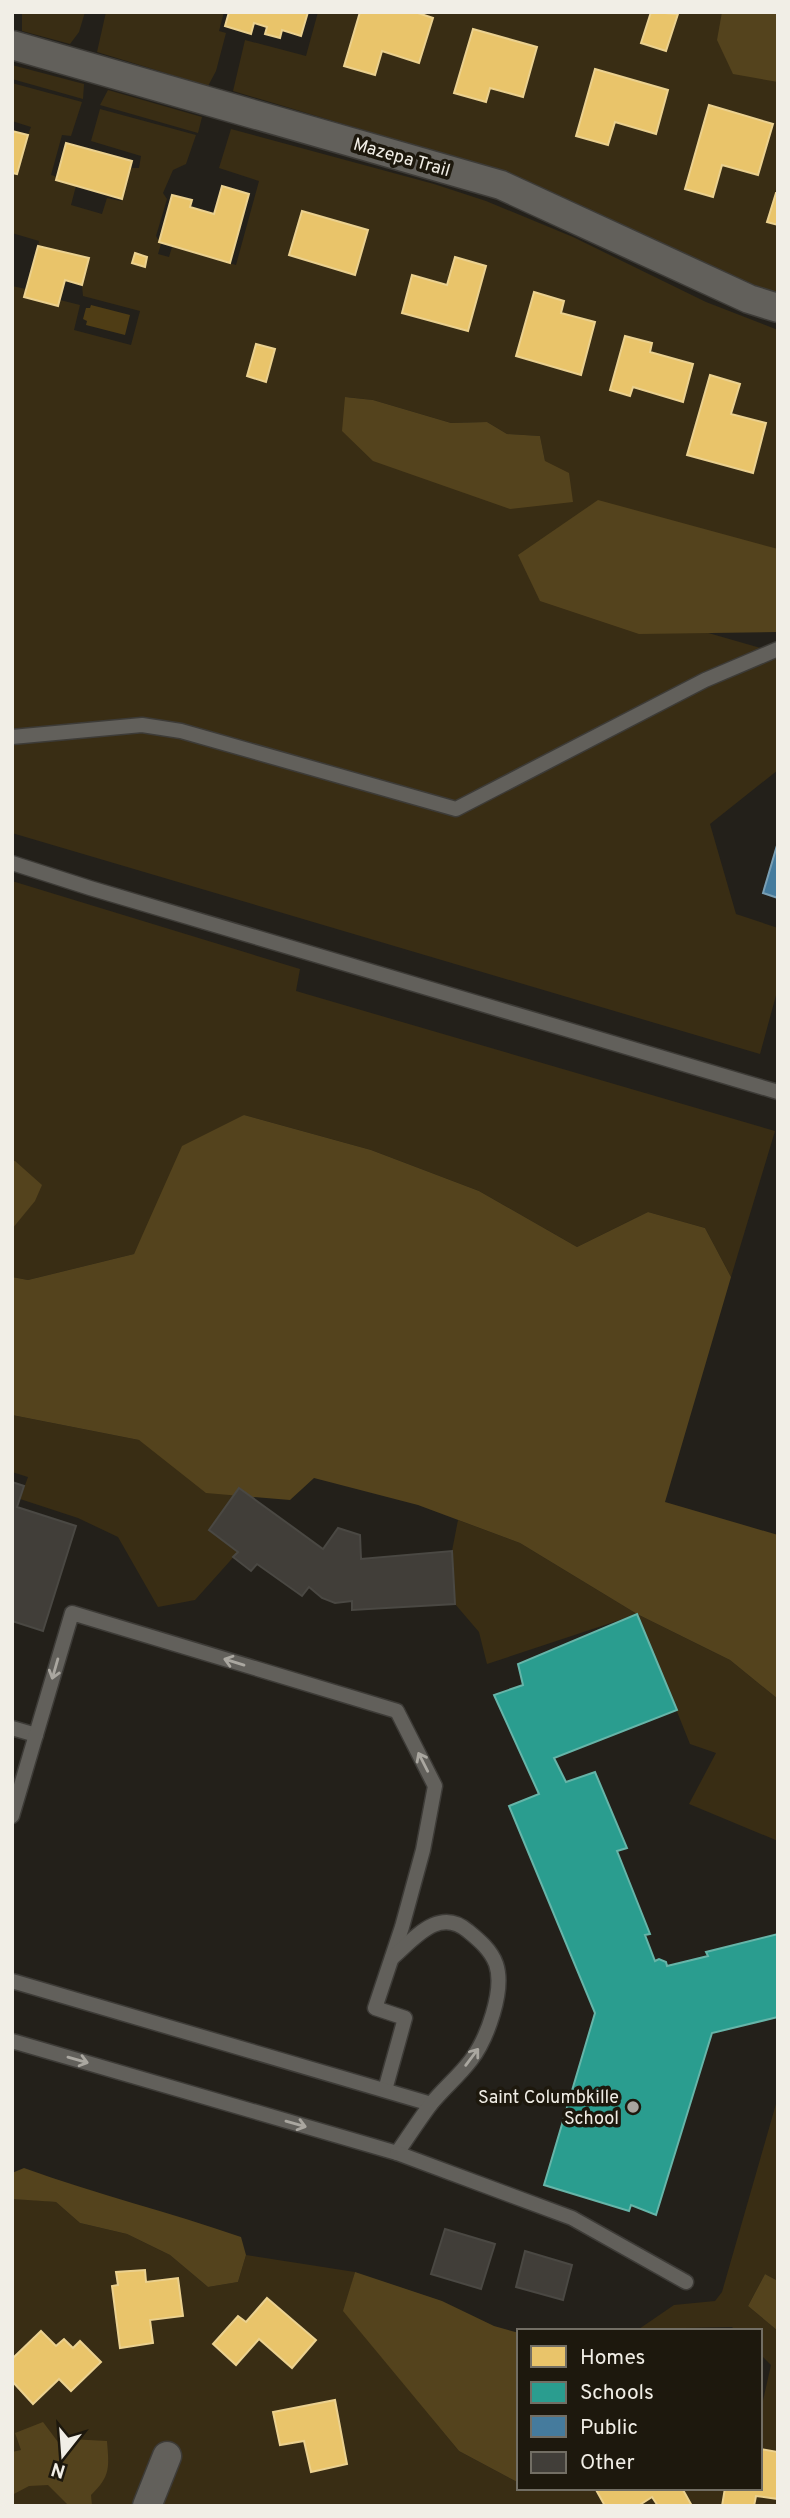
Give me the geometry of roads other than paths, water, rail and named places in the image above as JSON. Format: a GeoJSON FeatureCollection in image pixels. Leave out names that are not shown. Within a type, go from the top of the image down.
{"type":"FeatureCollection","features":[{"type":"Feature","properties":{"kind":"street","name":"Mazepa Trail"},"geometry":{"type":"LineString","coordinates":[[12,45],[501,185],[749,299],[778,308]]}},
{"type":"Feature","properties":{"kind":"street"},"geometry":{"type":"LineString","coordinates":[[148,2506],[167,2456]]}},
{"type":"Feature","properties":{"kind":"lane"},"geometry":{"type":"LineString","coordinates":[[12,737],[142,725],[168,729],[456,809],[705,680],[778,649]]}},
{"type":"Feature","properties":{"kind":"lane"},"geometry":{"type":"LineString","coordinates":[[12,863],[778,1092]]}},
{"type":"Feature","properties":{"kind":"lane"},"geometry":{"type":"LineString","coordinates":[[12,1816],[72,1613],[397,1711],[435,1786],[423,1850],[375,2008],[405,2018],[385,2090]]}},
{"type":"Feature","properties":{"kind":"lane"},"geometry":{"type":"LineString","coordinates":[[12,1728],[36,1735]]}},
{"type":"Feature","properties":{"kind":"lane"},"geometry":{"type":"LineString","coordinates":[[391,1958],[433,1924],[453,1922],[483,1943],[496,1964],[497,1981],[493,2018],[483,2042],[470,2061],[431,2104],[397,2153]]}},
{"type":"Feature","properties":{"kind":"lane"},"geometry":{"type":"LineString","coordinates":[[12,1981],[431,2104]]}},
{"type":"Feature","properties":{"kind":"lane"},"geometry":{"type":"LineString","coordinates":[[12,2040],[397,2153],[572,2218],[686,2282]]}},
{"type":"Feature","properties":{"kind":"place","name":"Saint Columbkille School"},"geometry":{"type":"Point","coordinates":[633,2107]}}]}
